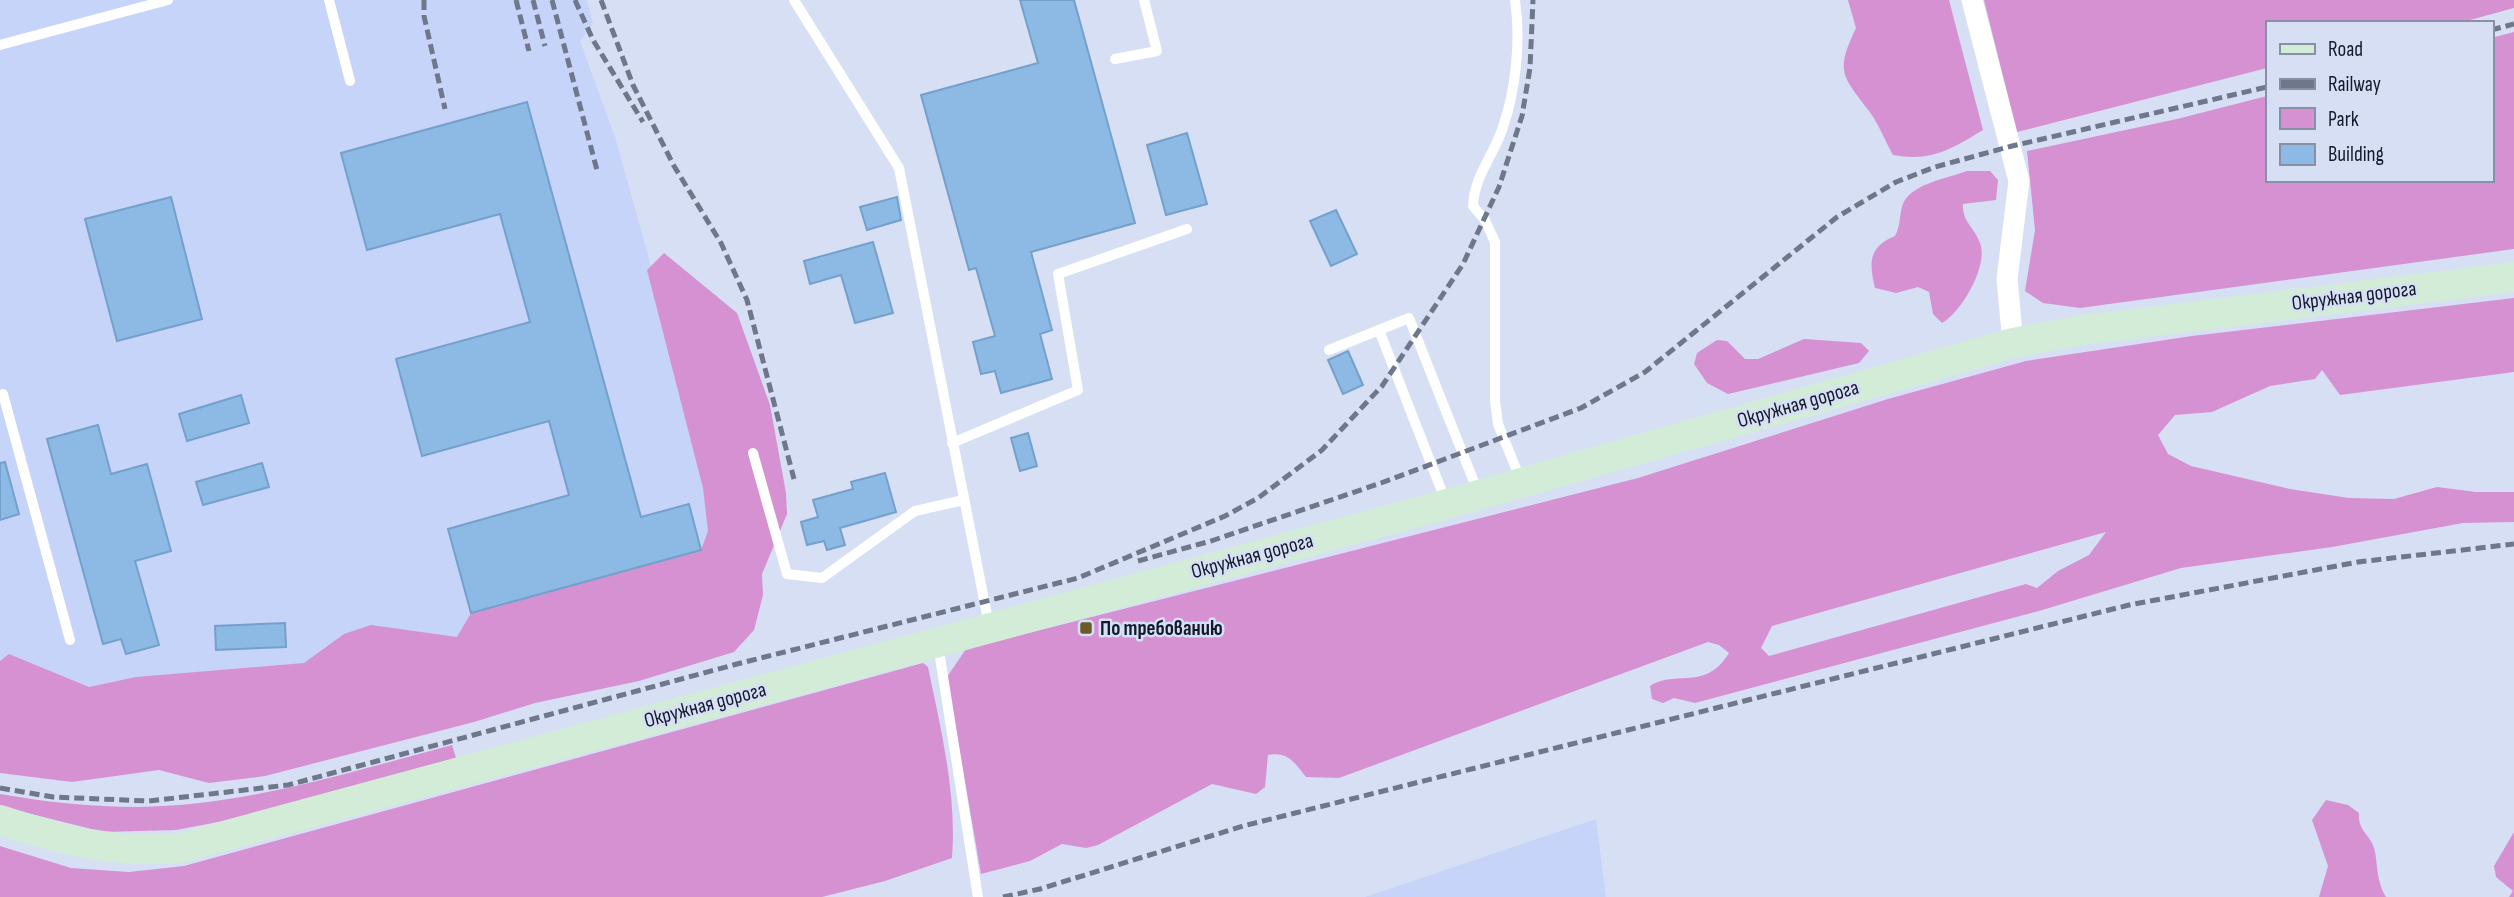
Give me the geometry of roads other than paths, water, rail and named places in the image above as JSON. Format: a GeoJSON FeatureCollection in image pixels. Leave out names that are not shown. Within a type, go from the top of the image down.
{"type":"FeatureCollection","features":[{"type":"Feature","properties":{"kind":"main road","name":"Окружная дорога"},"geometry":{"type":"LineString","coordinates":[[0,820],[62,841],[102,848],[139,851],[180,848],[1447,504],[2013,343],[2122,324],[2514,277]]}},
{"type":"Feature","properties":{"kind":"street"},"geometry":{"type":"LineString","coordinates":[[1972,0],[2019,181],[2007,279],[2013,343]]}},
{"type":"Feature","properties":{"kind":"lane"},"geometry":{"type":"LineString","coordinates":[[0,44],[168,0]]}},
{"type":"Feature","properties":{"kind":"lane"},"geometry":{"type":"LineString","coordinates":[[329,0],[350,81]]}},
{"type":"Feature","properties":{"kind":"lane"},"geometry":{"type":"LineString","coordinates":[[794,0],[899,169],[989,628]]}},
{"type":"Feature","properties":{"kind":"lane"},"geometry":{"type":"LineString","coordinates":[[1115,59],[1157,51],[1144,0]]}},
{"type":"Feature","properties":{"kind":"lane"},"geometry":{"type":"LineString","coordinates":[[1514,0],[1517,17],[1514,83],[1502,131],[1474,190],[1473,206],[1485,220],[1495,242],[1495,401],[1498,424],[1522,483]]}},
{"type":"Feature","properties":{"kind":"lane"},"geometry":{"type":"LineString","coordinates":[[952,443],[1078,390],[1058,274],[1187,229]]}},
{"type":"Feature","properties":{"kind":"lane"},"geometry":{"type":"LineString","coordinates":[[1329,350],[1409,318],[1479,495]]}},
{"type":"Feature","properties":{"kind":"lane"},"geometry":{"type":"LineString","coordinates":[[1379,330],[1447,504]]}},
{"type":"Feature","properties":{"kind":"lane"},"geometry":{"type":"LineString","coordinates":[[0,395],[3,394],[69,640]]}},
{"type":"Feature","properties":{"kind":"lane"},"geometry":{"type":"LineString","coordinates":[[753,453],[787,574],[822,578],[915,511],[964,500]]}},
{"type":"Feature","properties":{"kind":"lane"},"geometry":{"type":"LineString","coordinates":[[937,642],[978,897]]}},
{"type":"Feature","properties":{"kind":"railway"},"geometry":{"type":"LineString","coordinates":[[424,0],[424,16],[445,109]]}},
{"type":"Feature","properties":{"kind":"railway"},"geometry":{"type":"LineString","coordinates":[[516,0],[529,51]]}},
{"type":"Feature","properties":{"kind":"railway"},"geometry":{"type":"LineString","coordinates":[[533,0],[545,46]]}},
{"type":"Feature","properties":{"kind":"railway"},"geometry":{"type":"LineString","coordinates":[[552,0],[598,174]]}},
{"type":"Feature","properties":{"kind":"railway"},"geometry":{"type":"LineString","coordinates":[[575,0],[593,40],[643,122]]}},
{"type":"Feature","properties":{"kind":"railway"},"geometry":{"type":"LineString","coordinates":[[601,0],[633,85],[674,166],[721,243],[747,300],[794,479]]}},
{"type":"Feature","properties":{"kind":"railway"},"geometry":{"type":"LineString","coordinates":[[0,788],[53,797],[149,801],[288,785],[737,664],[1078,578],[1225,516],[1258,498],[1322,450],[1382,386],[1463,264],[1499,187],[1522,116],[1530,68],[1533,0]]}},
{"type":"Feature","properties":{"kind":"railway"},"geometry":{"type":"LineString","coordinates":[[2493,29],[2514,24]]}},
{"type":"Feature","properties":{"kind":"railway"},"geometry":{"type":"LineString","coordinates":[[1138,561],[1211,541],[1381,483],[1581,408],[1645,372],[1837,217],[1896,182],[1935,167],[2012,146],[2266,87]]}},
{"type":"Feature","properties":{"kind":"railway"},"geometry":{"type":"LineString","coordinates":[[1003,897],[1040,889],[1243,826],[2129,605],[2358,562],[2514,544]]}},
{"type":"Feature","properties":{"kind":"place","name":"По требованию"},"geometry":{"type":"Point","coordinates":[1086,628]}}]}
